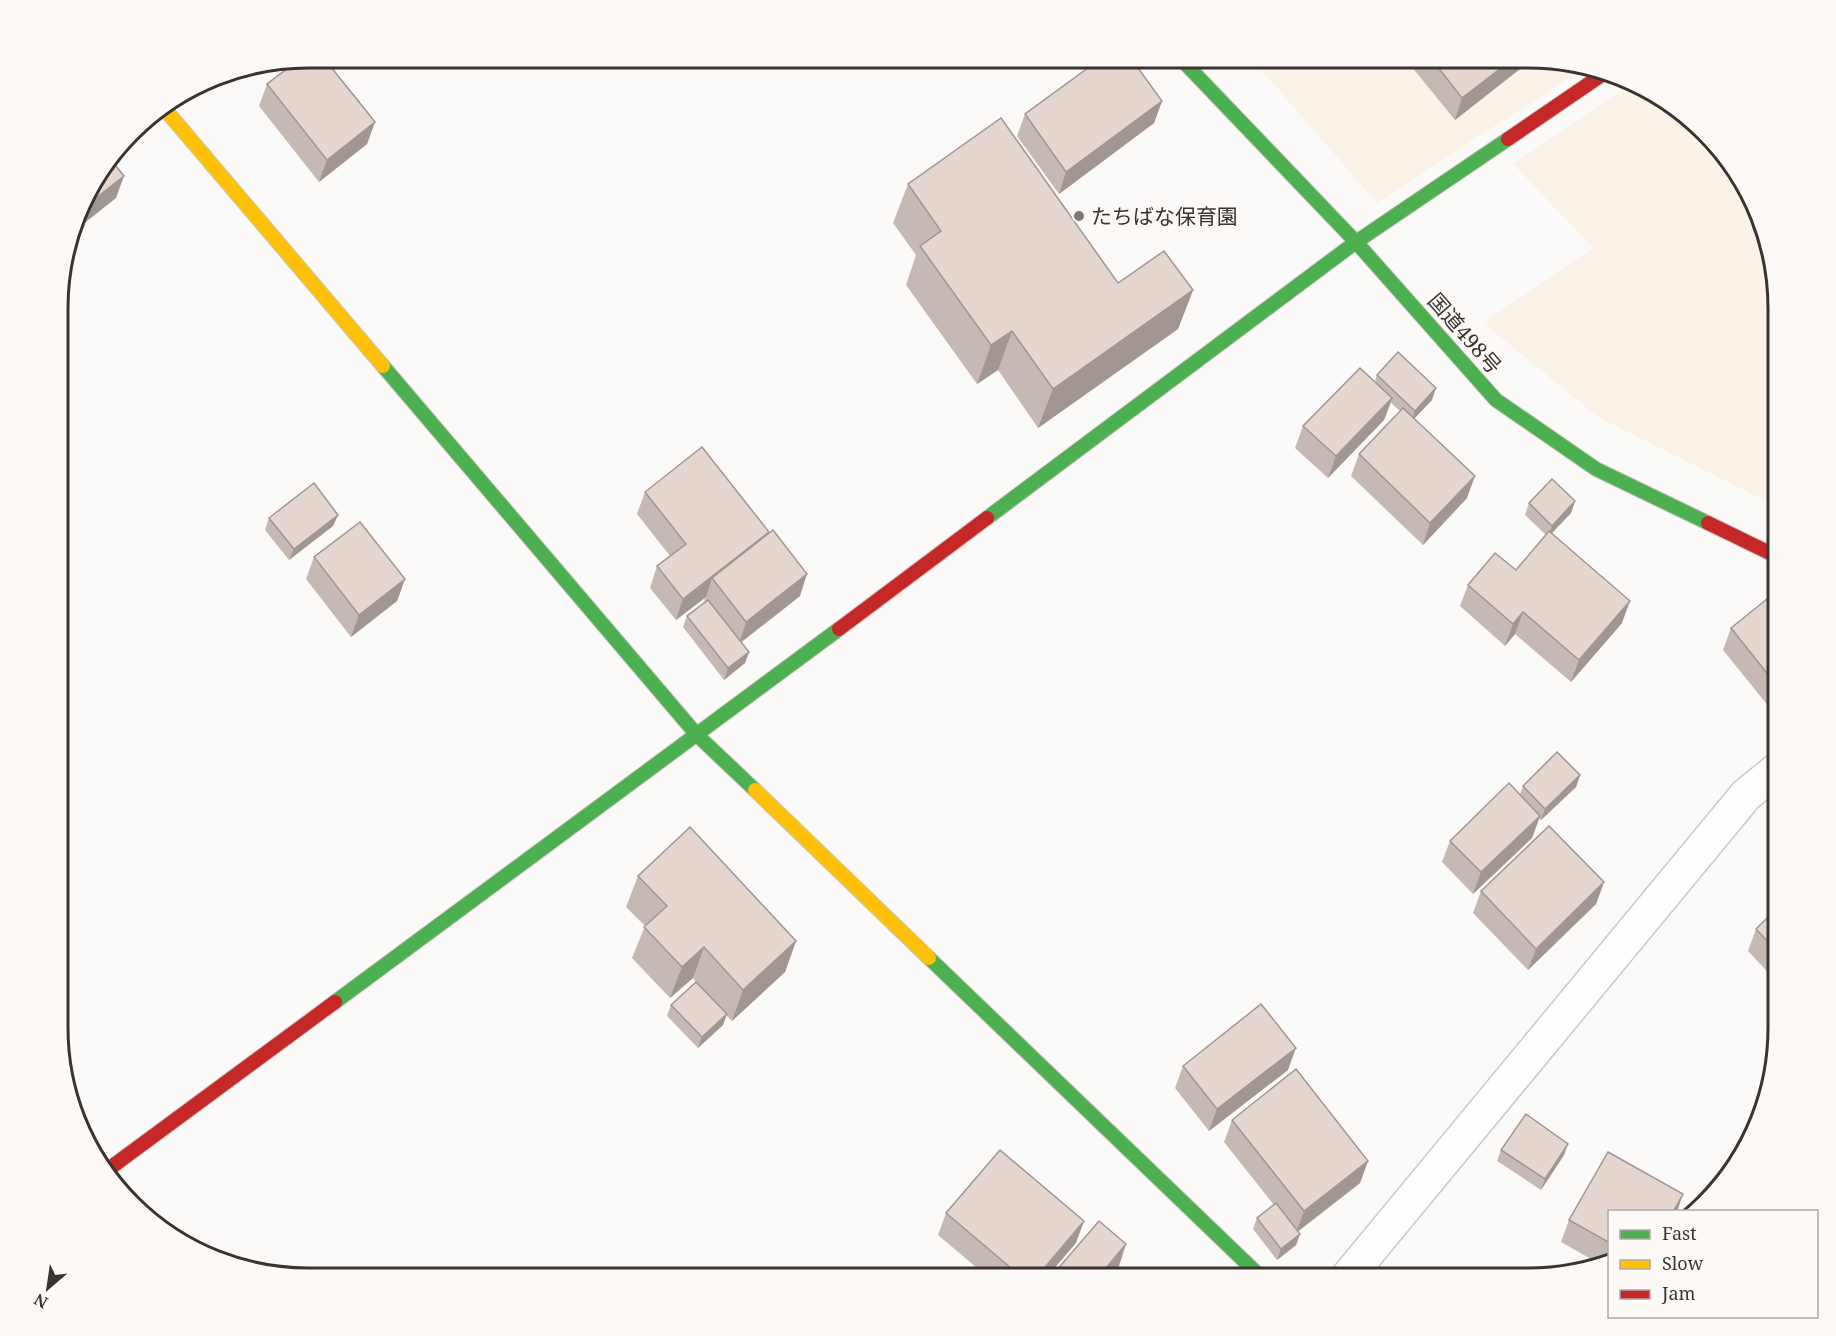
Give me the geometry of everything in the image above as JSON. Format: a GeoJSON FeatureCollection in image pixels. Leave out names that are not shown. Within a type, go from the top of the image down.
{"type":"FeatureCollection","features":[{"type":"Feature","properties":{"kind":"main road","name":"国道498号"},"geometry":{"type":"LineString","coordinates":[[1190,68],[1356,242],[1496,400],[1596,469],[1768,552]]}},
{"type":"Feature","properties":{"kind":"main road"},"geometry":{"type":"LineString","coordinates":[[111,1167],[697,735],[1356,242],[1597,78]]}},
{"type":"Feature","properties":{"kind":"main road"},"geometry":{"type":"LineString","coordinates":[[168,112],[697,735],[1252,1268]]}},
{"type":"Feature","properties":{"kind":"street"},"geometry":{"type":"LineString","coordinates":[[1355,1268],[1746,795],[1768,778]]}},
{"type":"Feature","properties":{"kind":"shaded area"},"geometry":{"type":"Polygon","coordinates":[[[1260,68],[1544,68],[1577,73],[1377,203],[1260,68]]]}},
{"type":"Feature","properties":{"kind":"shaded area"},"geometry":{"type":"Polygon","coordinates":[[[1625,88],[1675,117],[1719,161],[1744,201],[1756,230],[1764,261],[1768,292],[1768,502],[1598,417],[1483,323],[1593,248],[1513,164],[1625,88]]]}},
{"type":"Feature","properties":{"kind":"building"},"geometry":{"type":"Polygon","coordinates":[[[332,68],[375,122],[327,160],[267,84],[287,69],[332,68]]]}},
{"type":"Feature","properties":{"kind":"building"},"geometry":{"type":"Polygon","coordinates":[[[1088,68],[1138,68],[1162,101],[1066,172],[1025,114],[1088,68]]]}},
{"type":"Feature","properties":{"kind":"building"},"geometry":{"type":"Polygon","coordinates":[[[1439,68],[1501,68],[1462,98],[1439,68]]]}},
{"type":"Feature","properties":{"kind":"building"},"geometry":{"type":"Polygon","coordinates":[[[1001,118],[1118,283],[1164,251],[1193,290],[1053,389],[1012,331],[991,345],[920,246],[941,231],[908,184],[1001,118]]]}},
{"type":"Feature","properties":{"kind":"building"},"geometry":{"type":"Polygon","coordinates":[[[115,164],[124,176],[92,201],[115,164]]]}},
{"type":"Feature","properties":{"kind":"building"},"geometry":{"type":"Polygon","coordinates":[[[1398,352],[1436,388],[1415,411],[1377,375],[1398,352]]]}},
{"type":"Feature","properties":{"kind":"building"},"geometry":{"type":"Polygon","coordinates":[[[1360,368],[1392,398],[1336,456],[1303,426],[1360,368]]]}},
{"type":"Feature","properties":{"kind":"building"},"geometry":{"type":"Polygon","coordinates":[[[1403,408],[1475,476],[1430,523],[1359,454],[1403,408]]]}},
{"type":"Feature","properties":{"kind":"building"},"geometry":{"type":"Polygon","coordinates":[[[702,447],[769,532],[683,599],[657,566],[686,544],[645,492],[702,447]]]}},
{"type":"Feature","properties":{"kind":"building"},"geometry":{"type":"Polygon","coordinates":[[[1552,479],[1575,501],[1552,526],[1529,503],[1552,479]]]}},
{"type":"Feature","properties":{"kind":"building"},"geometry":{"type":"Polygon","coordinates":[[[314,483],[338,515],[294,549],[269,518],[314,483]]]}},
{"type":"Feature","properties":{"kind":"building"},"geometry":{"type":"Polygon","coordinates":[[[360,522],[405,579],[359,615],[314,557],[360,522]]]}},
{"type":"Feature","properties":{"kind":"building"},"geometry":{"type":"Polygon","coordinates":[[[773,530],[807,574],[746,622],[712,578],[773,530]]]}},
{"type":"Feature","properties":{"kind":"building"},"geometry":{"type":"Polygon","coordinates":[[[1549,531],[1630,601],[1579,660],[1523,612],[1513,624],[1468,585],[1495,553],[1516,570],[1549,531]]]}},
{"type":"Feature","properties":{"kind":"building"},"geometry":{"type":"Polygon","coordinates":[[[1768,598],[1768,674],[1731,628],[1768,598]]]}},
{"type":"Feature","properties":{"kind":"building"},"geometry":{"type":"Polygon","coordinates":[[[708,600],[749,652],[728,668],[687,616],[708,600]]]}},
{"type":"Feature","properties":{"kind":"building"},"geometry":{"type":"Polygon","coordinates":[[[1557,752],[1580,775],[1545,809],[1523,786],[1557,752]]]}},
{"type":"Feature","properties":{"kind":"building"},"geometry":{"type":"Polygon","coordinates":[[[1509,783],[1540,816],[1481,872],[1450,841],[1509,783]]]}},
{"type":"Feature","properties":{"kind":"building"},"geometry":{"type":"Polygon","coordinates":[[[1549,826],[1604,882],[1536,949],[1481,891],[1549,826]]]}},
{"type":"Feature","properties":{"kind":"building"},"geometry":{"type":"Polygon","coordinates":[[[690,827],[796,941],[743,990],[704,947],[682,967],[644,927],[667,906],[638,876],[690,827]]]}},
{"type":"Feature","properties":{"kind":"building"},"geometry":{"type":"Polygon","coordinates":[[[1768,917],[1768,942],[1756,929],[1768,917]]]}},
{"type":"Feature","properties":{"kind":"building"},"geometry":{"type":"Polygon","coordinates":[[[696,982],[727,1014],[702,1037],[671,1005],[696,982]]]}},
{"type":"Feature","properties":{"kind":"building"},"geometry":{"type":"Polygon","coordinates":[[[1261,1004],[1296,1048],[1217,1109],[1183,1066],[1261,1004]]]}},
{"type":"Feature","properties":{"kind":"building"},"geometry":{"type":"Polygon","coordinates":[[[1296,1069],[1368,1161],[1304,1211],[1232,1120],[1296,1069]]]}},
{"type":"Feature","properties":{"kind":"building"},"geometry":{"type":"Polygon","coordinates":[[[1526,1114],[1568,1144],[1545,1179],[1501,1150],[1526,1114]]]}},
{"type":"Feature","properties":{"kind":"building"},"geometry":{"type":"Polygon","coordinates":[[[1000,1150],[1084,1221],[1044,1268],[1011,1268],[946,1213],[1000,1150]]]}},
{"type":"Feature","properties":{"kind":"building"},"geometry":{"type":"Polygon","coordinates":[[[1608,1152],[1683,1194],[1674,1210],[1608,1210],[1608,1242],[1569,1220],[1608,1152]]]}},
{"type":"Feature","properties":{"kind":"building"},"geometry":{"type":"Polygon","coordinates":[[[1276,1203],[1300,1234],[1281,1249],[1257,1218],[1276,1203]]]}},
{"type":"Feature","properties":{"kind":"building"},"geometry":{"type":"Polygon","coordinates":[[[1099,1221],[1126,1244],[1106,1268],[1058,1268],[1099,1221]]]}},
{"type":"Feature","properties":{"kind":"traffic: fast"},"geometry":{"type":"LineString","coordinates":[[1190,68],[1356,242],[1496,400],[1596,469],[1708,523]]}},
{"type":"Feature","properties":{"kind":"traffic: fast"},"geometry":{"type":"LineString","coordinates":[[987,518],[1356,242],[1508,139]]}},
{"type":"Feature","properties":{"kind":"traffic: fast"},"geometry":{"type":"LineString","coordinates":[[383,366],[697,735],[755,790]]}},
{"type":"Feature","properties":{"kind":"traffic: fast"},"geometry":{"type":"LineString","coordinates":[[335,1002],[839,629]]}},
{"type":"Feature","properties":{"kind":"traffic: fast"},"geometry":{"type":"LineString","coordinates":[[929,958],[1252,1268]]}},
{"type":"Feature","properties":{"kind":"traffic: slow"},"geometry":{"type":"LineString","coordinates":[[168,112],[383,366]]}},
{"type":"Feature","properties":{"kind":"traffic: slow"},"geometry":{"type":"LineString","coordinates":[[755,790],[929,958]]}},
{"type":"Feature","properties":{"kind":"traffic: jam"},"geometry":{"type":"LineString","coordinates":[[1508,139],[1597,78]]}},
{"type":"Feature","properties":{"kind":"traffic: jam"},"geometry":{"type":"LineString","coordinates":[[839,629],[987,518]]}},
{"type":"Feature","properties":{"kind":"traffic: jam"},"geometry":{"type":"LineString","coordinates":[[1708,523],[1768,552]]}},
{"type":"Feature","properties":{"kind":"traffic: jam"},"geometry":{"type":"LineString","coordinates":[[111,1167],[335,1002]]}},
{"type":"Feature","properties":{"kind":"place","name":"たちばな保育園"},"geometry":{"type":"Point","coordinates":[1079,216]}}]}
